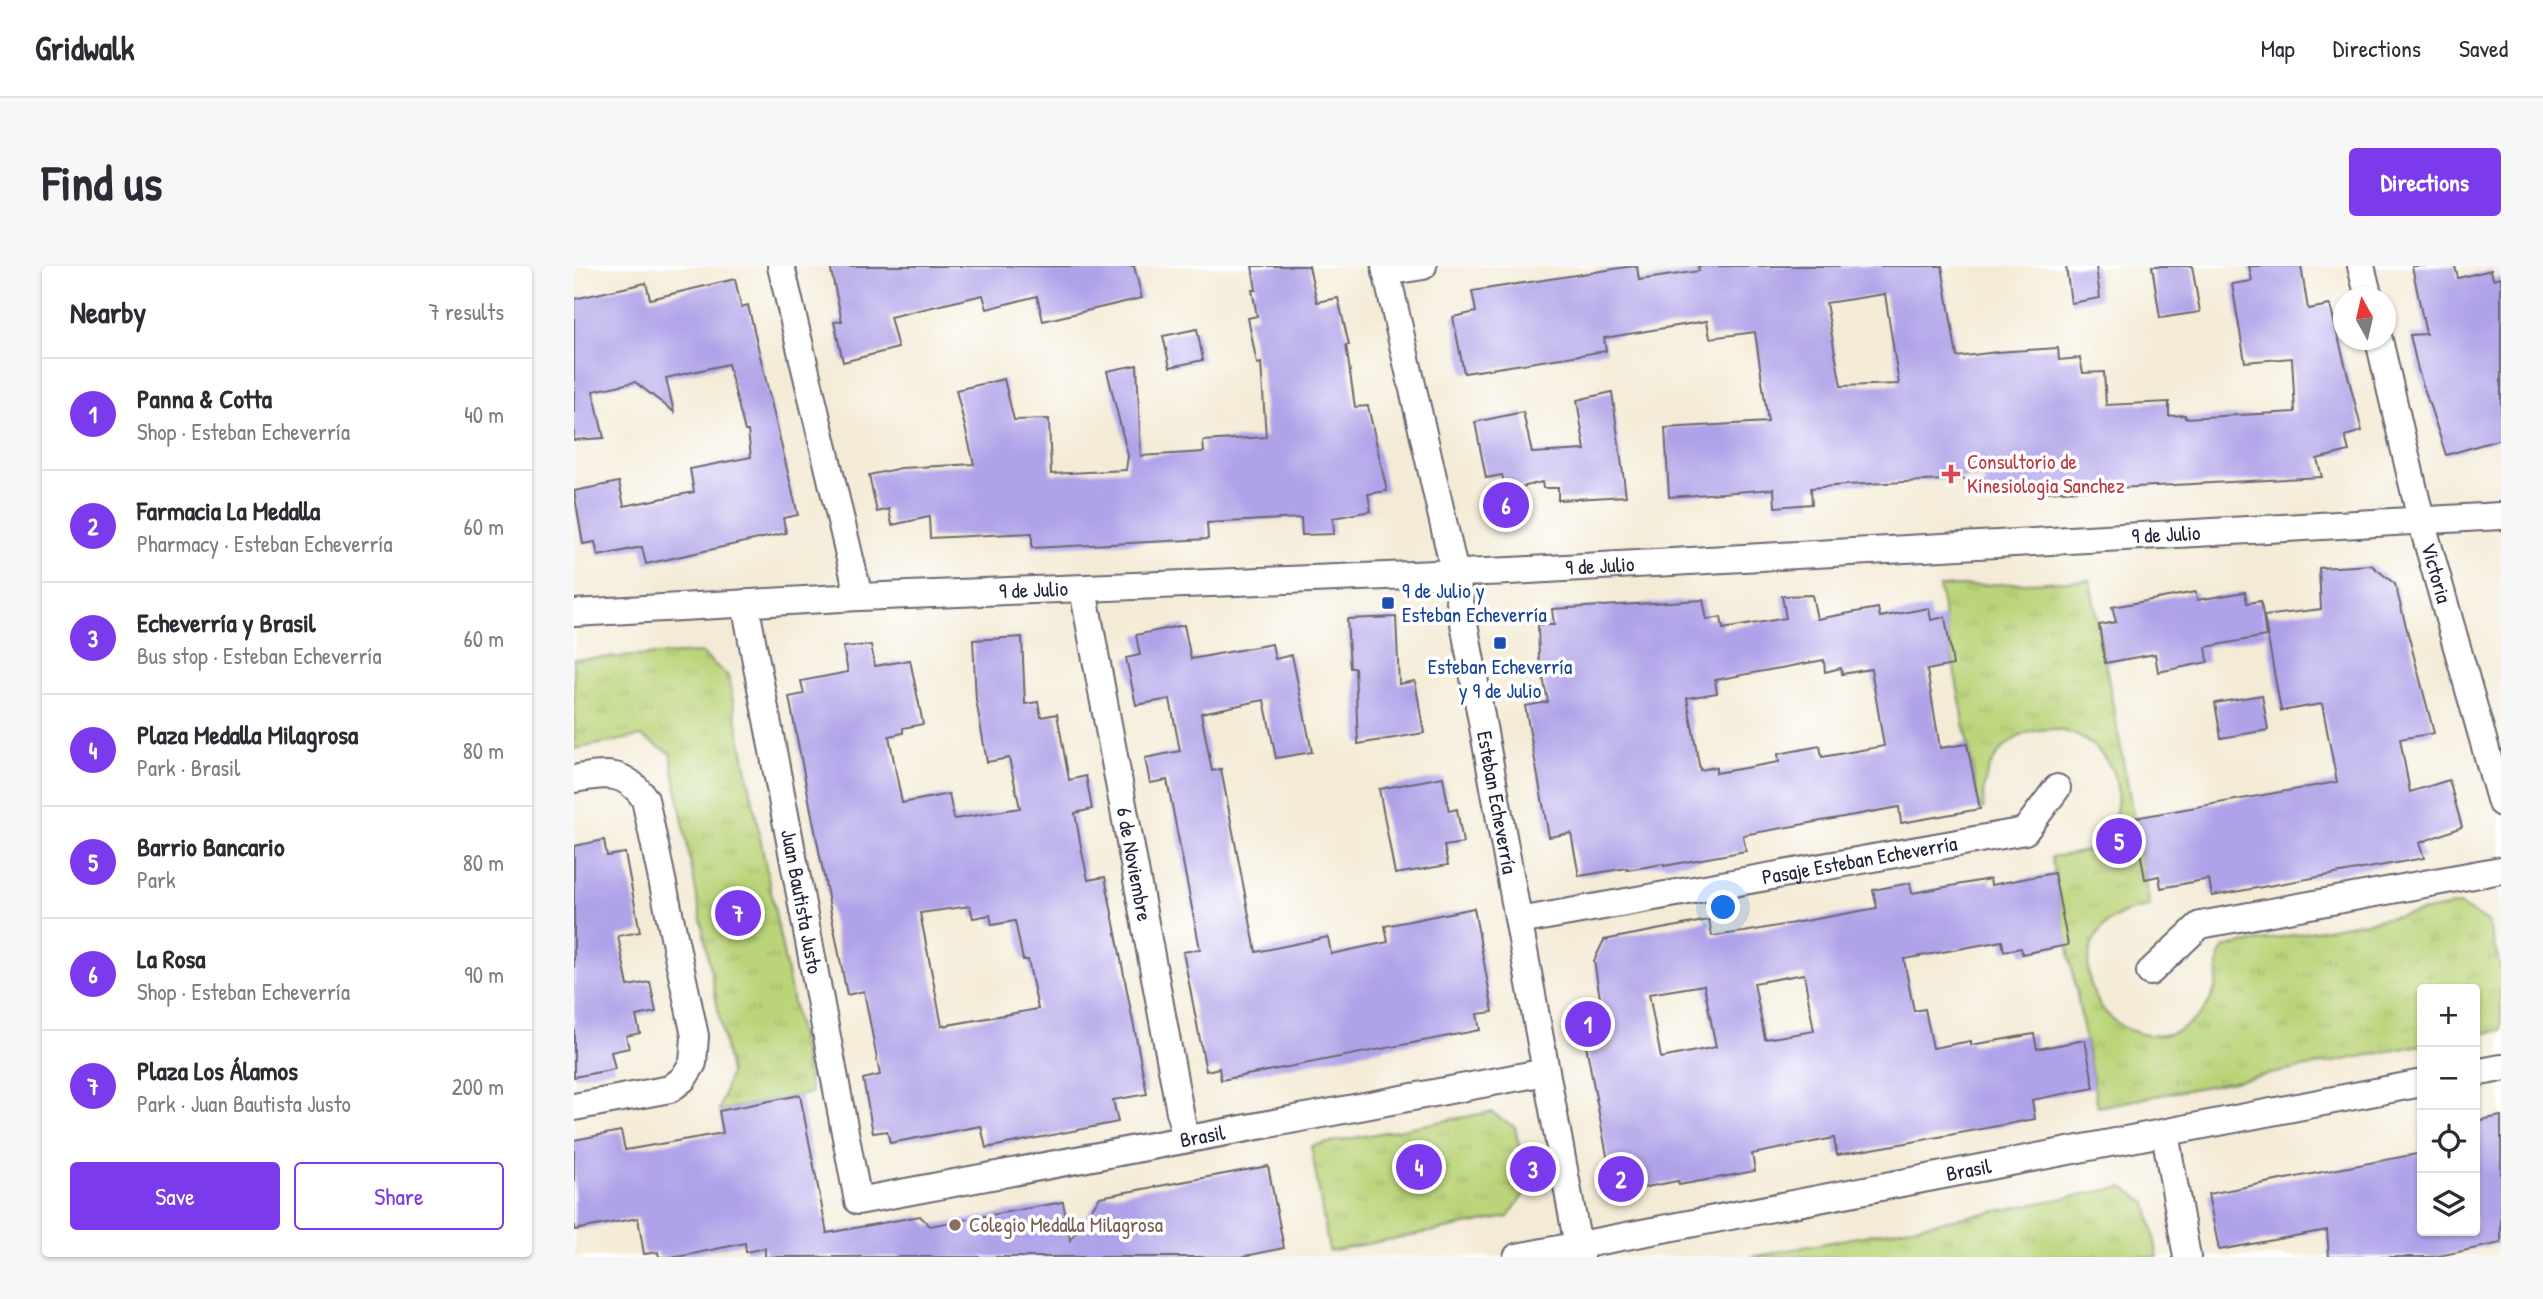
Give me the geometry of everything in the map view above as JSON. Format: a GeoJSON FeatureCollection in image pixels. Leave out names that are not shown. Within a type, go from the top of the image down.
{"type":"FeatureCollection","features":[{"type":"Feature","properties":{"kind":"street"},"geometry":{"type":"LineString","coordinates":[[781,266],[859,597]]}},
{"type":"Feature","properties":{"kind":"street"},"geometry":{"type":"LineString","coordinates":[[1386,269],[1423,266]]}},
{"type":"Feature","properties":{"kind":"street"},"geometry":{"type":"LineString","coordinates":[[2361,266],[2366,287]]}},
{"type":"Feature","properties":{"kind":"street","name":"Esteban Echeverría"},"geometry":{"type":"LineString","coordinates":[[1386,269],[1455,574],[1579,1251]]}},
{"type":"Feature","properties":{"kind":"street","name":"Victoria"},"geometry":{"type":"LineString","coordinates":[[2381,350],[2421,520],[2501,803]]}},
{"type":"Feature","properties":{"kind":"street","name":"9 de Julio"},"geometry":{"type":"LineString","coordinates":[[574,613],[859,597],[1455,574],[2501,516]]}},
{"type":"Feature","properties":{"kind":"street","name":"6 de Noviembre"},"geometry":{"type":"LineString","coordinates":[[1083,589],[1185,1139]]}},
{"type":"Feature","properties":{"kind":"street","name":"Juan Bautista Justo"},"geometry":{"type":"LineString","coordinates":[[745,603],[858,1201]]}},
{"type":"Feature","properties":{"kind":"street"},"geometry":{"type":"LineString","coordinates":[[574,779],[613,775],[629,780],[645,799],[695,1036],[693,1063],[683,1079],[670,1089],[574,1107]]}},
{"type":"Feature","properties":{"kind":"street","name":"Pasaje Esteban Echeverría"},"geometry":{"type":"LineString","coordinates":[[1518,921],[2025,831],[2057,788]]}},
{"type":"Feature","properties":{"kind":"street"},"geometry":{"type":"LineString","coordinates":[[2150,972],[2200,925],[2501,870]]}},
{"type":"Feature","properties":{"kind":"street"},"geometry":{"type":"LineString","coordinates":[[2480,1072],[2501,1068]]}},
{"type":"Feature","properties":{"kind":"street","name":"Brasil"},"geometry":{"type":"LineString","coordinates":[[858,1201],[1546,1072]]}},
{"type":"Feature","properties":{"kind":"street","name":"Brasil"},"geometry":{"type":"LineString","coordinates":[[1517,1257],[1579,1251],[2417,1084]]}},
{"type":"Feature","properties":{"kind":"street"},"geometry":{"type":"LineString","coordinates":[[2165,1133],[2187,1257]]}},
{"type":"Feature","properties":{"kind":"green space"},"geometry":{"type":"Polygon","coordinates":[[[2090,580],[2150,907],[2124,913],[2106,925],[2094,941],[2089,959],[2089,978],[2095,997],[2106,1013],[2122,1026],[2142,1034],[2155,1035],[2168,1034],[2190,1023],[2207,1005],[2213,993],[2220,955],[2226,947],[2459,905],[2488,922],[2501,969],[2501,1030],[2480,1034],[2480,984],[2417,984],[2417,1046],[2098,1107],[2051,857],[2088,850],[2095,846],[2110,827],[2117,803],[2116,781],[2106,761],[2092,745],[2072,734],[2051,729],[2029,733],[2007,745],[1995,758],[1985,782],[1984,808],[1980,809],[1939,587],[2090,580]]]}},
{"type":"Feature","properties":{"kind":"green space"},"geometry":{"type":"Polygon","coordinates":[[[701,653],[728,676],[811,1093],[719,1111],[730,1073],[670,753],[641,736],[574,749],[574,659],[701,653]]]}},
{"type":"Feature","properties":{"kind":"green space"},"geometry":{"type":"Polygon","coordinates":[[[1491,1112],[1515,1127],[1528,1188],[1508,1217],[1329,1251],[1311,1146],[1491,1112]]]}},
{"type":"Feature","properties":{"kind":"green space"},"geometry":{"type":"Polygon","coordinates":[[[2123,1187],[2147,1203],[2158,1257],[1751,1257],[2123,1187]]]}},
{"type":"Feature","properties":{"kind":"building"},"geometry":{"type":"Polygon","coordinates":[[[830,266],[1134,266],[1142,298],[1043,321],[1037,296],[987,309],[983,295],[890,317],[898,348],[843,362],[834,322],[842,321],[830,266]]]}},
{"type":"Feature","properties":{"kind":"building"},"geometry":{"type":"Polygon","coordinates":[[[1252,266],[1309,266],[1317,302],[1338,298],[1349,345],[1346,345],[1355,407],[1368,406],[1387,491],[1368,494],[1371,511],[1333,518],[1334,534],[1302,535],[1301,518],[1207,523],[1208,539],[1032,548],[1032,533],[930,538],[929,517],[892,525],[889,509],[877,512],[869,475],[901,468],[974,464],[956,390],[1004,379],[1014,420],[1049,419],[1051,474],[1126,470],[1128,456],[1107,371],[1137,365],[1141,456],[1204,452],[1203,441],[1266,437],[1261,363],[1257,364],[1248,318],[1257,316],[1252,290],[1256,290],[1252,266]]]}},
{"type":"Feature","properties":{"kind":"building"},"geometry":{"type":"Polygon","coordinates":[[[1633,266],[1637,266],[1639,280],[1699,271],[1698,266],[1942,266],[1957,357],[2058,348],[2059,360],[2080,358],[2083,373],[2104,372],[2106,405],[2169,402],[2169,416],[2185,415],[2185,418],[2295,412],[2292,358],[2245,362],[2232,284],[2252,281],[2249,266],[2301,266],[2308,309],[2330,305],[2333,317],[2333,350],[2341,350],[2362,431],[2345,436],[2349,451],[2317,459],[2322,477],[1985,495],[1984,478],[1846,485],[1811,488],[1812,504],[1775,507],[1774,489],[1669,497],[1665,428],[1768,422],[1755,332],[1710,338],[1707,321],[1604,338],[1606,351],[1464,373],[1453,317],[1476,312],[1472,291],[1633,266]],[[1885,294],[1826,303],[1841,386],[1899,384],[1885,294]]]}},
{"type":"Feature","properties":{"kind":"building"},"geometry":{"type":"Polygon","coordinates":[[[2066,266],[2096,266],[2100,298],[2071,303],[2066,266]]]}},
{"type":"Feature","properties":{"kind":"building"},"geometry":{"type":"Polygon","coordinates":[[[2152,266],[2192,266],[2200,312],[2160,318],[2152,266]]]}},
{"type":"Feature","properties":{"kind":"building"},"geometry":{"type":"Polygon","coordinates":[[[2412,266],[2455,266],[2458,278],[2491,270],[2493,279],[2501,277],[2501,439],[2446,455],[2418,370],[2410,335],[2426,334],[2412,266]]]}},
{"type":"Feature","properties":{"kind":"building"},"geometry":{"type":"Polygon","coordinates":[[[735,279],[741,307],[748,305],[798,515],[783,518],[786,533],[646,564],[642,547],[598,556],[595,542],[583,544],[574,491],[619,482],[624,506],[694,492],[690,469],[751,457],[748,431],[745,431],[728,364],[666,378],[674,412],[635,382],[593,391],[604,438],[574,440],[574,299],[646,283],[650,299],[735,279]]]}},
{"type":"Feature","properties":{"kind":"building"},"geometry":{"type":"Polygon","coordinates":[[[1197,329],[1203,360],[1170,367],[1163,336],[1197,329]]]}},
{"type":"Feature","properties":{"kind":"building"},"geometry":{"type":"Polygon","coordinates":[[[1612,392],[1626,496],[1558,500],[1558,488],[1543,488],[1542,482],[1506,491],[1502,475],[1486,478],[1475,422],[1523,412],[1532,453],[1585,450],[1577,400],[1612,392]]]}},
{"type":"Feature","properties":{"kind":"building"},"geometry":{"type":"Polygon","coordinates":[[[2371,565],[2395,584],[2434,733],[2400,739],[2410,792],[2449,780],[2462,827],[2419,843],[2424,858],[2212,896],[2209,879],[2161,888],[2159,876],[2145,879],[2134,818],[2337,782],[2322,704],[2281,711],[2264,616],[2321,609],[2319,568],[2371,565]]]}},
{"type":"Feature","properties":{"kind":"building"},"geometry":{"type":"Polygon","coordinates":[[[2196,592],[2197,600],[2245,592],[2247,603],[2261,601],[2266,636],[2206,647],[2208,662],[2158,672],[2155,654],[2105,663],[2099,625],[2116,622],[2112,607],[2196,592]]]}},
{"type":"Feature","properties":{"kind":"building"},"geometry":{"type":"Polygon","coordinates":[[[1812,595],[1817,619],[1878,608],[1880,617],[1929,608],[1931,620],[1945,617],[1953,665],[1927,670],[1940,748],[1967,744],[1980,809],[1901,823],[1899,807],[1743,835],[1746,851],[1664,866],[1627,868],[1579,876],[1571,833],[1549,837],[1525,706],[1548,702],[1539,658],[1538,625],[1554,625],[1552,609],[1703,600],[1707,620],[1721,617],[1723,629],[1786,618],[1782,596],[1812,595]],[[1824,660],[1715,680],[1717,693],[1687,698],[1700,770],[1716,767],[1716,773],[1779,762],[1778,754],[1820,746],[1822,757],[1884,746],[1871,669],[1842,674],[1841,668],[1825,672],[1824,660]]]}},
{"type":"Feature","properties":{"kind":"building"},"geometry":{"type":"Polygon","coordinates":[[[1396,617],[1399,684],[1415,681],[1424,733],[1358,744],[1355,668],[1350,668],[1347,619],[1396,617]]]}},
{"type":"Feature","properties":{"kind":"building"},"geometry":{"type":"Polygon","coordinates":[[[1184,625],[1191,659],[1272,644],[1275,659],[1292,655],[1312,752],[1276,758],[1264,700],[1201,713],[1212,771],[1221,769],[1256,952],[1328,937],[1331,954],[1388,942],[1385,926],[1474,908],[1493,1012],[1477,1014],[1480,1030],[1221,1080],[1219,1068],[1206,1071],[1183,952],[1200,949],[1167,780],[1150,783],[1145,758],[1180,751],[1170,699],[1136,705],[1126,658],[1140,655],[1136,635],[1184,625]]]}},
{"type":"Feature","properties":{"kind":"building"},"geometry":{"type":"Polygon","coordinates":[[[1022,637],[1025,704],[1038,702],[1041,717],[1057,714],[1069,780],[1086,776],[1092,809],[1075,813],[1081,847],[1088,880],[1105,877],[1147,1094],[1113,1100],[1118,1122],[986,1148],[981,1126],[890,1143],[887,1131],[873,1133],[863,1079],[880,1075],[864,991],[847,995],[789,697],[804,694],[801,681],[848,672],[843,647],[871,645],[875,666],[910,660],[923,724],[903,728],[903,733],[889,736],[902,803],[949,794],[954,819],[1020,808],[1009,758],[987,762],[976,700],[973,640],[1022,637]],[[970,906],[920,913],[942,1026],[1038,1009],[1028,960],[1023,960],[1015,921],[992,925],[990,915],[973,918],[970,906]]]}},
{"type":"Feature","properties":{"kind":"building"},"geometry":{"type":"Polygon","coordinates":[[[2262,695],[2268,730],[2221,738],[2215,703],[2262,695]]]}},
{"type":"Feature","properties":{"kind":"building"},"geometry":{"type":"Polygon","coordinates":[[[1443,777],[1449,811],[1457,809],[1463,843],[1444,846],[1448,865],[1395,874],[1379,789],[1443,777]]]}},
{"type":"Feature","properties":{"kind":"building"},"geometry":{"type":"Polygon","coordinates":[[[604,840],[607,856],[625,853],[640,932],[618,936],[628,986],[650,982],[656,1012],[636,1016],[640,1033],[626,1036],[629,1048],[611,1052],[615,1069],[574,1077],[574,846],[604,840]]]}},
{"type":"Feature","properties":{"kind":"building"},"geometry":{"type":"Polygon","coordinates":[[[2054,873],[2068,945],[2022,954],[2021,948],[2004,951],[2002,941],[1904,959],[1914,1011],[1925,1009],[1933,1048],[1971,1041],[1971,1045],[2034,1034],[2037,1049],[2085,1040],[2094,1088],[2032,1100],[2035,1119],[1837,1155],[1834,1138],[1752,1154],[1755,1171],[1679,1185],[1678,1181],[1631,1190],[1611,1177],[1579,1008],[1601,1004],[1594,961],[1604,940],[1709,920],[1712,936],[1877,908],[1873,890],[1910,883],[1912,893],[1990,879],[1991,885],[2054,873]],[[1804,974],[1754,983],[1765,1039],[1814,1031],[1804,974]],[[1704,985],[1649,994],[1661,1058],[1716,1047],[1704,985]]]}},
{"type":"Feature","properties":{"kind":"building"},"geometry":{"type":"Polygon","coordinates":[[[800,1095],[827,1233],[920,1216],[930,1226],[1063,1202],[1070,1240],[1100,1197],[1268,1166],[1284,1248],[1241,1257],[765,1257],[765,1248],[746,1252],[745,1243],[678,1257],[659,1257],[658,1252],[644,1254],[638,1218],[574,1230],[574,1140],[621,1131],[625,1150],[723,1133],[719,1111],[800,1095]]]}},
{"type":"Feature","properties":{"kind":"building"},"geometry":{"type":"Polygon","coordinates":[[[2501,1116],[2501,1243],[2434,1257],[2329,1257],[2327,1230],[2219,1250],[2208,1194],[2417,1154],[2417,1236],[2480,1236],[2480,1120],[2501,1116]]]}},
{"type":"Feature","properties":{"kind":"place","name":"Consultorio de Kinesiologia Sanchez"},"geometry":{"type":"Point","coordinates":[1951,474]}},
{"type":"Feature","properties":{"kind":"place","name":"La Rosa"},"geometry":{"type":"Point","coordinates":[1506,505]}},
{"type":"Feature","properties":{"kind":"place","name":"9 de Julio y Esteban Echeverría"},"geometry":{"type":"Point","coordinates":[1388,603]}},
{"type":"Feature","properties":{"kind":"place","name":"Esteban Echeverría y 9 de Julio"},"geometry":{"type":"Point","coordinates":[1500,643]}},
{"type":"Feature","properties":{"kind":"place","name":"Barrio Bancario"},"geometry":{"type":"Point","coordinates":[2119,841]}},
{"type":"Feature","properties":{"kind":"place","name":"Plaza Los Álamos"},"geometry":{"type":"Point","coordinates":[738,913]}},
{"type":"Feature","properties":{"kind":"place","name":"Panna & Cotta"},"geometry":{"type":"Point","coordinates":[1588,1024]}},
{"type":"Feature","properties":{"kind":"place","name":"Plaza Medalla Milagrosa"},"geometry":{"type":"Point","coordinates":[1419,1167]}},
{"type":"Feature","properties":{"kind":"place","name":"Echeverría y Brasil"},"geometry":{"type":"Point","coordinates":[1533,1169]}},
{"type":"Feature","properties":{"kind":"place","name":"Farmacia La Medalla"},"geometry":{"type":"Point","coordinates":[1621,1179]}},
{"type":"Feature","properties":{"kind":"place","name":"Colegio Medalla Milagrosa"},"geometry":{"type":"Point","coordinates":[955,1225]}}]}
